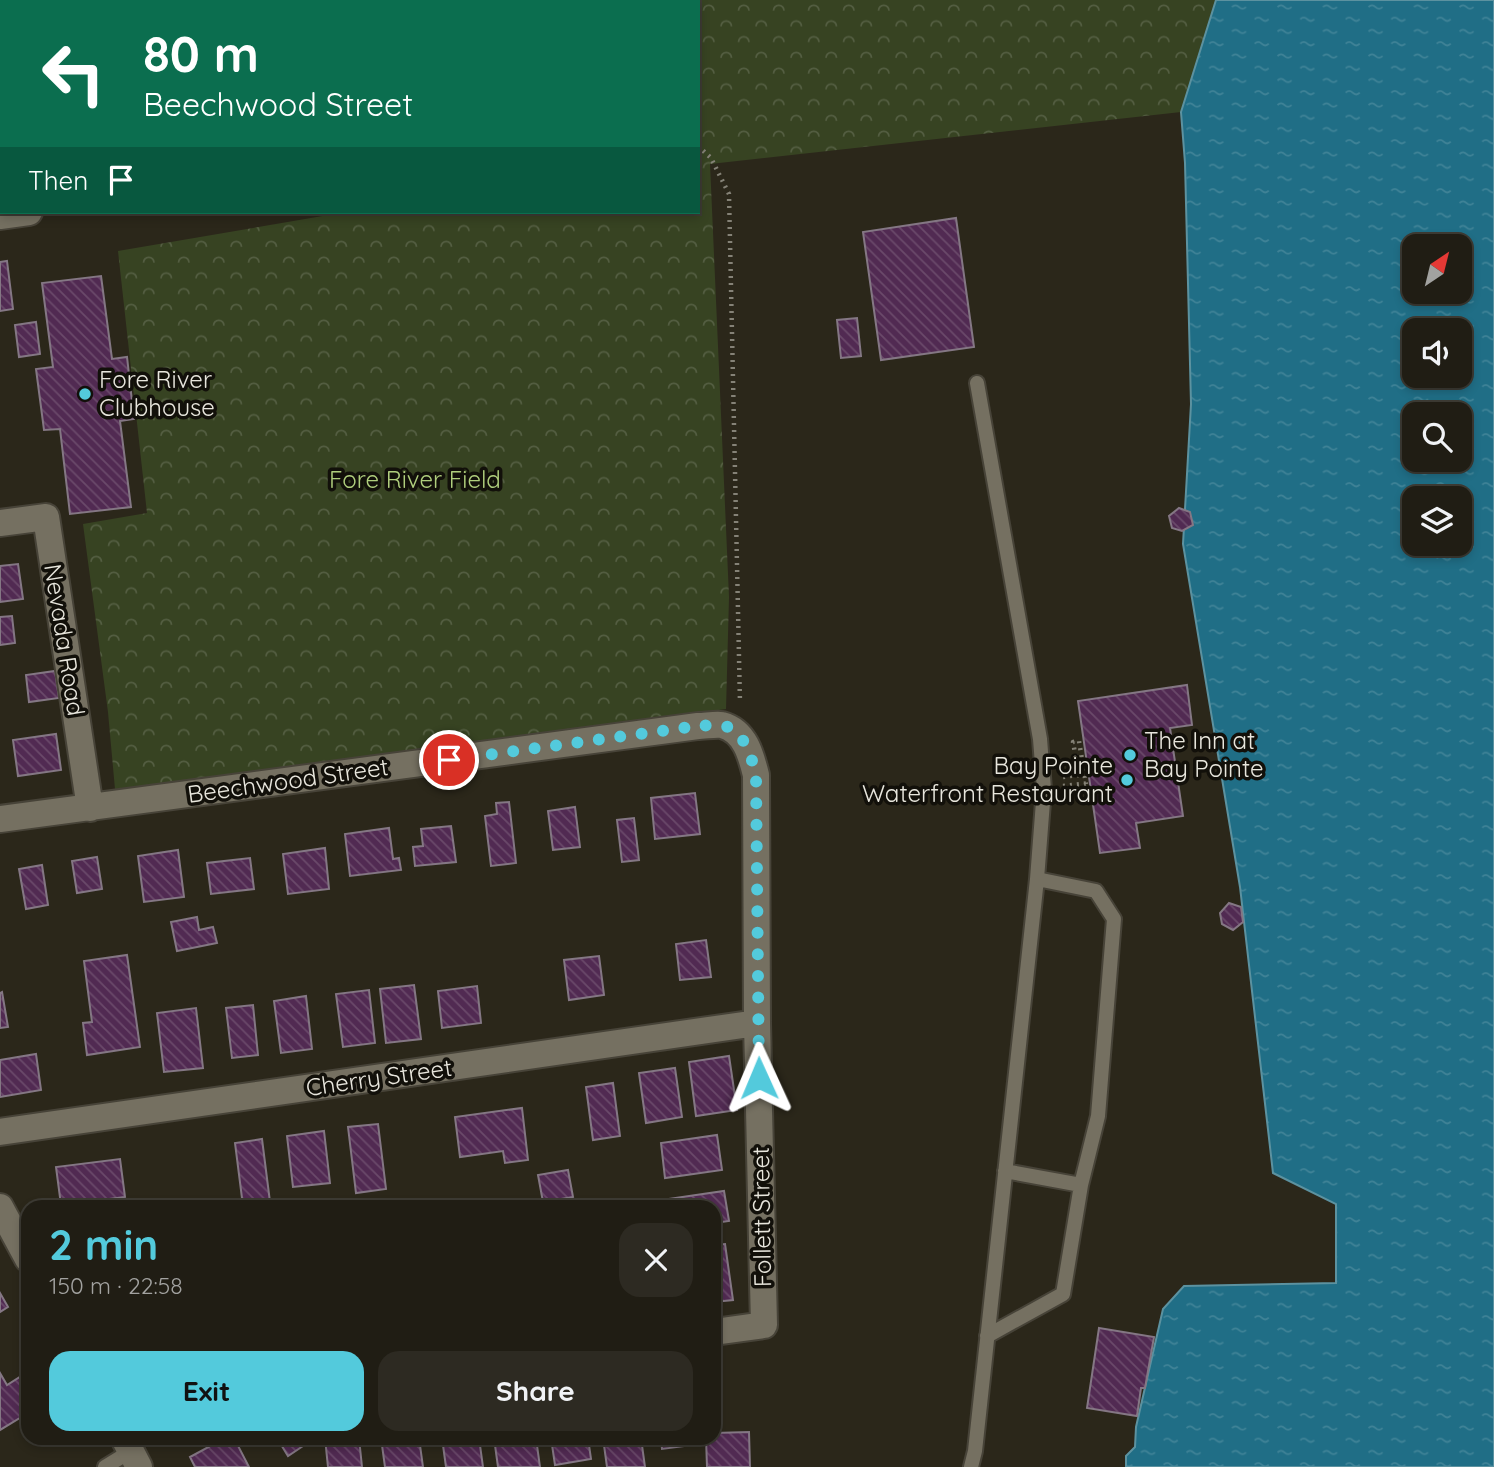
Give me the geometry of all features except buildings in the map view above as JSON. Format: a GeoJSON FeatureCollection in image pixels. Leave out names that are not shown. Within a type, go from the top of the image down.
{"type":"FeatureCollection","features":[{"type":"Feature","properties":{"kind":"street","name":"Nevada Road"},"geometry":{"type":"LineString","coordinates":[[0,523],[46,517],[90,808]]}},
{"type":"Feature","properties":{"kind":"street","name":"Beechwood Street"},"geometry":{"type":"LineString","coordinates":[[0,819],[698,726],[722,725],[740,735]]}},
{"type":"Feature","properties":{"kind":"street","name":"Follett Street"},"geometry":{"type":"LineString","coordinates":[[721,1331],[764,1325],[757,1023],[756,775],[750,753],[740,735]]}},
{"type":"Feature","properties":{"kind":"street","name":"Cherry Street"},"geometry":{"type":"LineString","coordinates":[[0,1132],[757,1023]]}},
{"type":"Feature","properties":{"kind":"street"},"geometry":{"type":"LineString","coordinates":[[0,1208],[21,1246]]}},
{"type":"Feature","properties":{"kind":"lane"},"geometry":{"type":"LineString","coordinates":[[971,1467],[975,1451],[1037,879],[1044,789],[1040,739],[977,383]]}},
{"type":"Feature","properties":{"kind":"lane"},"geometry":{"type":"LineString","coordinates":[[987,1336],[1063,1294],[1081,1185],[1098,1116],[1114,919],[1096,891],[1037,879]]}},
{"type":"Feature","properties":{"kind":"lane"},"geometry":{"type":"LineString","coordinates":[[1005,1171],[1081,1185]]}},
{"type":"Feature","properties":{"kind":"lane"},"geometry":{"type":"LineString","coordinates":[[105,1467],[131,1452]]}},
{"type":"Feature","properties":{"kind":"path"},"geometry":{"type":"LineString","coordinates":[[700,148],[711,158],[729,194],[740,735]]}},
{"type":"Feature","properties":{"kind":"path"},"geometry":{"type":"LineString","coordinates":[[1079,741],[1088,783],[1063,787],[1061,778],[1079,775],[1073,742],[1079,741]]}},
{"type":"Feature","properties":{"kind":"green space","name":"Fore River Field"},"geometry":{"type":"Polygon","coordinates":[[[700,0],[1216,0],[1181,112],[710,164],[729,597],[726,709],[115,789],[108,712],[83,524],[147,513],[118,251],[334,214],[700,214],[700,0]]]}},
{"type":"Feature","properties":{"kind":"water"},"geometry":{"type":"Polygon","coordinates":[[[1216,0],[1494,0],[1494,1467],[1126,1467],[1126,1456],[1135,1447],[1136,1427],[1163,1309],[1184,1286],[1336,1283],[1336,1204],[1273,1173],[1240,887],[1183,544],[1191,404],[1185,163],[1181,112],[1216,0]]]}},
{"type":"Feature","properties":{"kind":"place","name":"Fore River Clubhouse"},"geometry":{"type":"Point","coordinates":[85,394]}},
{"type":"Feature","properties":{"kind":"place","name":"The Inn at Bay Pointe"},"geometry":{"type":"Point","coordinates":[1130,755]}},
{"type":"Feature","properties":{"kind":"place","name":"Bay Pointe Waterfront Restaurant"},"geometry":{"type":"Point","coordinates":[1127,780]}},
{"type":"Feature","properties":{"kind":"route"},"geometry":{"type":"LineString","coordinates":[[449,760],[698,726],[722,725],[740,735],[750,753],[756,775],[759,1078]]}}]}
